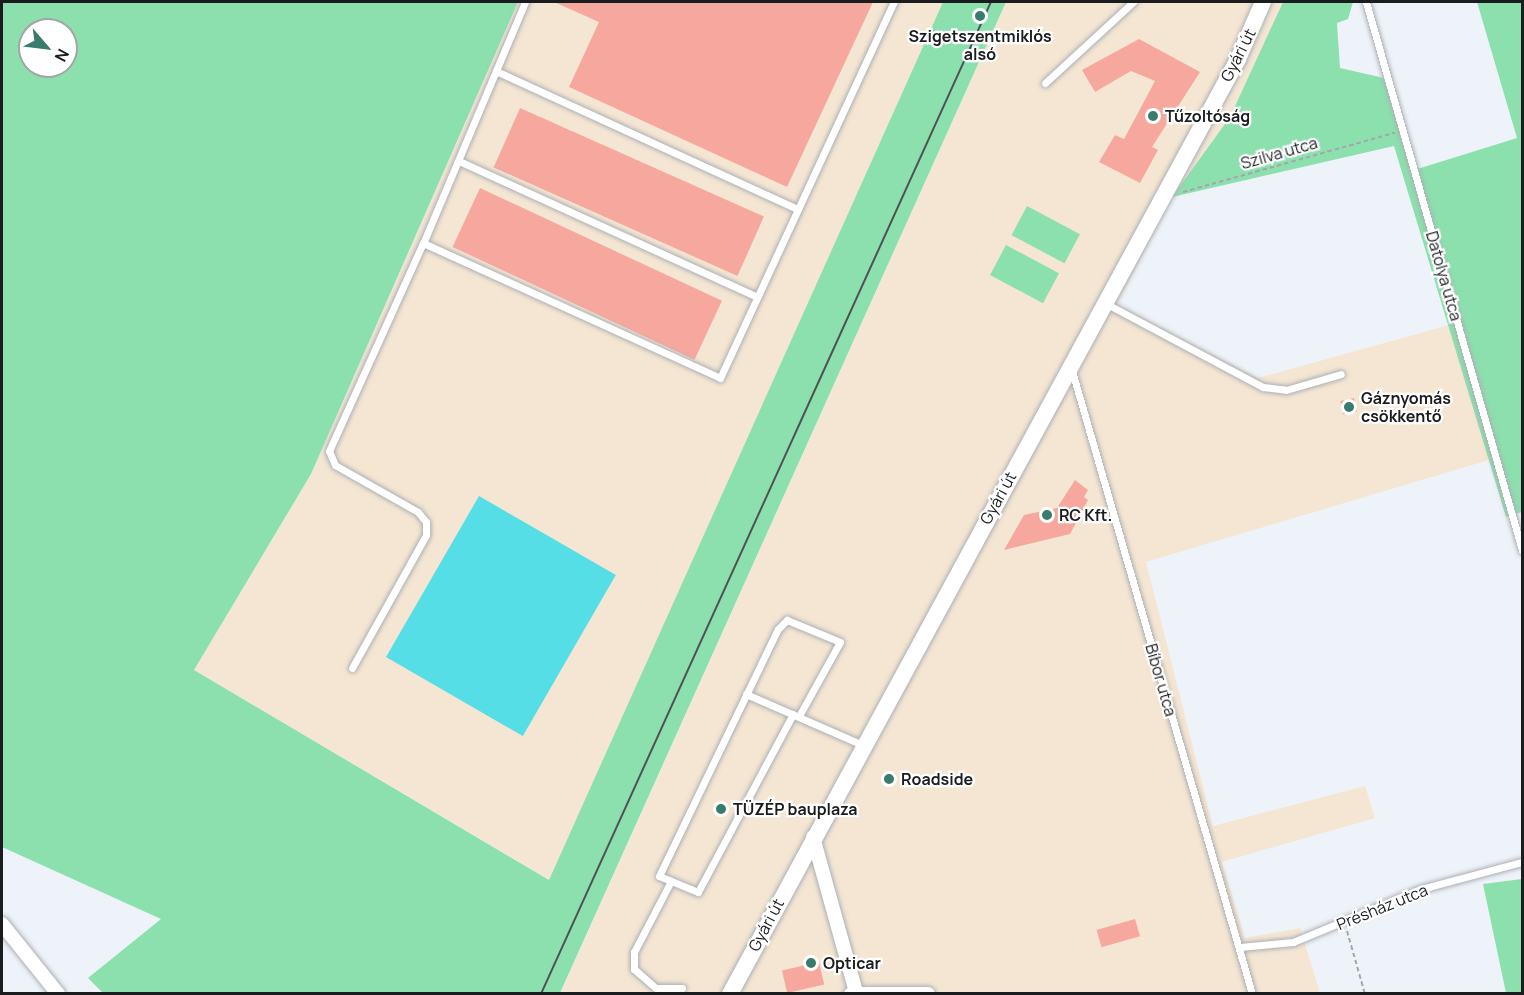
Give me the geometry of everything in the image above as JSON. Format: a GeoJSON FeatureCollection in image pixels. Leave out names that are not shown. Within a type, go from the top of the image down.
{"type":"FeatureCollection","features":[{"type":"Feature","properties":{"kind":"street","name":"Gyári út"},"geometry":{"type":"LineString","coordinates":[[730,993],[863,745],[1163,198],[1263,2]]}},
{"type":"Feature","properties":{"kind":"street"},"geometry":{"type":"LineString","coordinates":[[813,837],[853,993],[928,993]]}},
{"type":"Feature","properties":{"kind":"street"},"geometry":{"type":"LineString","coordinates":[[2,924],[58,993]]}},
{"type":"Feature","properties":{"kind":"lane"},"geometry":{"type":"LineString","coordinates":[[352,668],[426,535],[426,522],[335,465],[329,452],[459,161],[525,2]]}},
{"type":"Feature","properties":{"kind":"lane"},"geometry":{"type":"LineString","coordinates":[[423,243],[720,378],[894,2]]}},
{"type":"Feature","properties":{"kind":"lane"},"geometry":{"type":"LineString","coordinates":[[1045,83],[1133,2]]}},
{"type":"Feature","properties":{"kind":"lane","name":"Datolya utca"},"geometry":{"type":"LineString","coordinates":[[1366,2],[1522,550]]}},
{"type":"Feature","properties":{"kind":"lane"},"geometry":{"type":"LineString","coordinates":[[496,71],[575,112],[798,209]]}},
{"type":"Feature","properties":{"kind":"lane"},"geometry":{"type":"LineString","coordinates":[[459,161],[758,297]]}},
{"type":"Feature","properties":{"kind":"lane"},"geometry":{"type":"LineString","coordinates":[[1105,303],[1263,387],[1286,390],[1341,375]]}},
{"type":"Feature","properties":{"kind":"lane","name":"Bíbor utca"},"geometry":{"type":"LineString","coordinates":[[1071,367],[1252,993]]}},
{"type":"Feature","properties":{"kind":"lane"},"geometry":{"type":"LineString","coordinates":[[787,620],[800,621],[840,642],[796,715],[698,892],[659,876],[746,694],[777,629],[787,620]]}},
{"type":"Feature","properties":{"kind":"lane"},"geometry":{"type":"LineString","coordinates":[[746,694],[863,745]]}},
{"type":"Feature","properties":{"kind":"lane","name":"Présház utca"},"geometry":{"type":"LineString","coordinates":[[1240,947],[1293,942],[1344,923],[1421,889],[1522,862]]}},
{"type":"Feature","properties":{"kind":"lane"},"geometry":{"type":"LineString","coordinates":[[671,881],[634,952],[634,969],[656,988],[682,988]]}},
{"type":"Feature","properties":{"kind":"path","name":"Szilva utca"},"geometry":{"type":"LineString","coordinates":[[1163,198],[1402,131]]}},
{"type":"Feature","properties":{"kind":"path"},"geometry":{"type":"LineString","coordinates":[[1344,923],[1365,993]]}},
{"type":"Feature","properties":{"kind":"shaded area"},"geometry":{"type":"Polygon","coordinates":[[[518,2],[943,2],[550,880],[194,670],[311,474],[518,2]]]}},
{"type":"Feature","properties":{"kind":"shaded area"},"geometry":{"type":"Polygon","coordinates":[[[1006,2],[1283,2],[1230,117],[1172,197],[1117,304],[1258,378],[1449,325],[1489,460],[1146,562],[1213,826],[1365,786],[1375,818],[1222,862],[1245,938],[1300,928],[1320,993],[560,994],[1006,2]]]}},
{"type":"Feature","properties":{"kind":"green space"},"geometry":{"type":"Polygon","coordinates":[[[2,2],[518,2],[311,474],[194,670],[549,880],[943,2],[1006,2],[560,993],[103,993],[88,978],[161,919],[2,847],[2,2]]]}},
{"type":"Feature","properties":{"kind":"green space"},"geometry":{"type":"Polygon","coordinates":[[[1283,2],[1353,2],[1348,19],[1337,23],[1340,68],[1384,78],[1411,171],[1517,138],[1477,2],[1522,2],[1522,512],[1506,517],[1394,146],[1172,197],[1230,117],[1283,2]]]}},
{"type":"Feature","properties":{"kind":"green space"},"geometry":{"type":"Polygon","coordinates":[[[1027,206],[1080,234],[1064,263],[1012,235],[1027,206]]]}},
{"type":"Feature","properties":{"kind":"green space"},"geometry":{"type":"Polygon","coordinates":[[[1006,245],[1059,273],[1043,303],[990,275],[1006,245]]]}},
{"type":"Feature","properties":{"kind":"green space"},"geometry":{"type":"Polygon","coordinates":[[[1522,879],[1522,993],[1506,993],[1483,884],[1522,879]]]}},
{"type":"Feature","properties":{"kind":"water"},"geometry":{"type":"Polygon","coordinates":[[[479,496],[616,575],[523,736],[386,657],[479,496]]]}},
{"type":"Feature","properties":{"kind":"building"},"geometry":{"type":"Polygon","coordinates":[[[554,2],[873,2],[787,187],[569,87],[599,22],[554,2]]]}},
{"type":"Feature","properties":{"kind":"building","name":"Tűzoltóság"},"geometry":{"type":"Polygon","coordinates":[[[1139,39],[1200,72],[1152,147],[1158,150],[1140,183],[1099,162],[1115,135],[1124,139],[1155,81],[1131,71],[1095,92],[1082,70],[1139,39]]]}},
{"type":"Feature","properties":{"kind":"building"},"geometry":{"type":"Polygon","coordinates":[[[520,108],[764,217],[737,276],[494,167],[520,108]]]}},
{"type":"Feature","properties":{"kind":"building"},"geometry":{"type":"Polygon","coordinates":[[[480,188],[722,301],[695,360],[453,247],[480,188]]]}},
{"type":"Feature","properties":{"kind":"building","name":"Gáznyomás csökkentő"},"geometry":{"type":"Polygon","coordinates":[[[1354,398],[1357,412],[1343,415],[1340,401],[1354,398]]]}},
{"type":"Feature","properties":{"kind":"building"},"geometry":{"type":"Polygon","coordinates":[[[1075,480],[1088,490],[1084,497],[1088,500],[1070,534],[1004,550],[1024,515],[1057,508],[1075,480]]]}},
{"type":"Feature","properties":{"kind":"building"},"geometry":{"type":"Polygon","coordinates":[[[1135,919],[1140,936],[1102,947],[1097,930],[1135,919]]]}},
{"type":"Feature","properties":{"kind":"building"},"geometry":{"type":"Polygon","coordinates":[[[819,962],[824,984],[787,993],[782,971],[819,962]]]}},
{"type":"Feature","properties":{"kind":"tram line"},"geometry":{"type":"LineString","coordinates":[[541,994],[991,2]]}},
{"type":"Feature","properties":{"kind":"place","name":"Szigetszentmiklós alsó"},"geometry":{"type":"Point","coordinates":[980,16]}},
{"type":"Feature","properties":{"kind":"place","name":"Tűzoltóság"},"geometry":{"type":"Point","coordinates":[1153,116]}},
{"type":"Feature","properties":{"kind":"place","name":"Gáznyomás csökkentő"},"geometry":{"type":"Point","coordinates":[1349,407]}},
{"type":"Feature","properties":{"kind":"place","name":"RC Kft."},"geometry":{"type":"Point","coordinates":[1047,515]}},
{"type":"Feature","properties":{"kind":"place","name":"Roadside"},"geometry":{"type":"Point","coordinates":[889,779]}},
{"type":"Feature","properties":{"kind":"place","name":"TÜZÉP bauplaza"},"geometry":{"type":"Point","coordinates":[721,809]}},
{"type":"Feature","properties":{"kind":"place","name":"Opticar"},"geometry":{"type":"Point","coordinates":[811,963]}}]}
